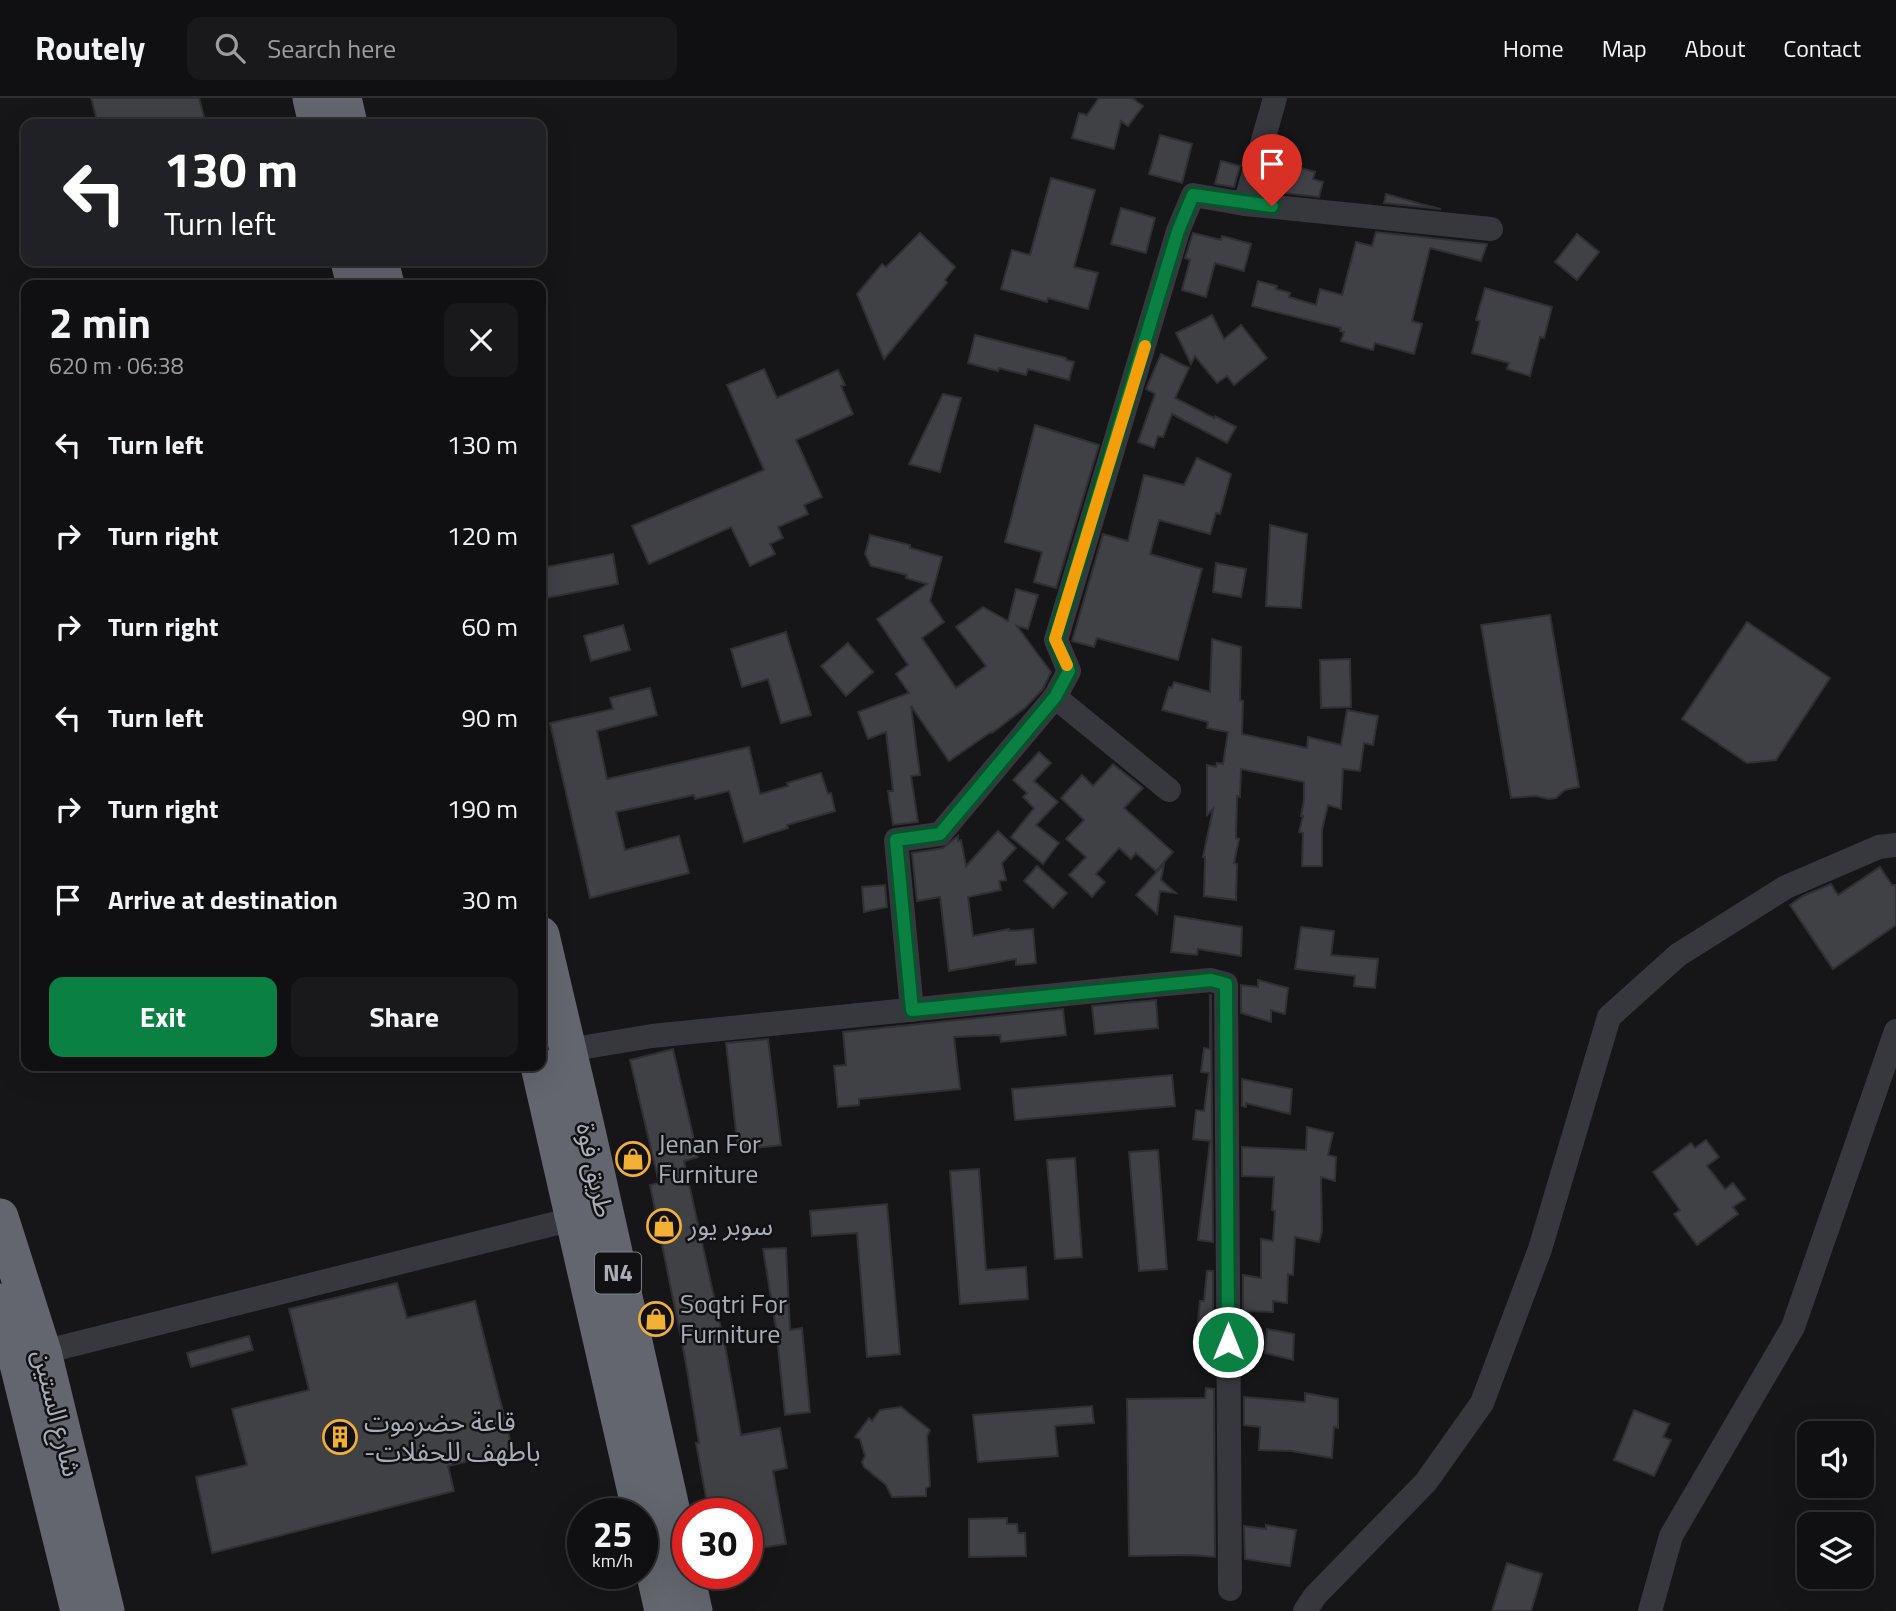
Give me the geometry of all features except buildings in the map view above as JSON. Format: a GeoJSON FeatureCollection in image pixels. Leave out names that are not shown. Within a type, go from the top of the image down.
{"type":"FeatureCollection","features":[{"type":"Feature","properties":{"kind":"highway"},"geometry":{"type":"LineString","coordinates":[[311,98],[316,119]]}},
{"type":"Feature","properties":{"kind":"highway"},"geometry":{"type":"LineString","coordinates":[[343,98],[348,119]]}},
{"type":"Feature","properties":{"kind":"highway","name":"طريق فوة"},"geometry":{"type":"LineString","coordinates":[[546,982],[554,1058],[590,1214],[694,1611]]}},
{"type":"Feature","properties":{"kind":"highway","name":"طريق فوة"},"geometry":{"type":"LineString","coordinates":[[590,1214],[639,1498]]}},
{"type":"Feature","properties":{"kind":"highway","name":"شارع الستين"},"geometry":{"type":"LineString","coordinates":[[0,1217],[43,1352],[106,1611]]}},
{"type":"Feature","properties":{"kind":"highway","name":"شارع الستين"},"geometry":{"type":"LineString","coordinates":[[0,1302],[79,1611]]}},
{"type":"Feature","properties":{"kind":"highway","name":"طريق فوة"},"geometry":{"type":"LineString","coordinates":[[658,1588],[663,1611]]}},
{"type":"Feature","properties":{"kind":"street"},"geometry":{"type":"LineString","coordinates":[[1245,204],[1275,98]]}},
{"type":"Feature","properties":{"kind":"street"},"geometry":{"type":"LineString","coordinates":[[912,1010],[896,840],[940,834],[1055,697],[1069,671],[1055,639],[1178,231],[1193,195],[1245,204],[1491,229]]}},
{"type":"Feature","properties":{"kind":"street"},"geometry":{"type":"LineString","coordinates":[[1055,697],[1169,790]]}},
{"type":"Feature","properties":{"kind":"street"},"geometry":{"type":"LineString","coordinates":[[1305,1611],[1315,1596],[1426,1482],[1482,1403],[1540,1249],[1609,1017],[1678,955],[1786,887],[1879,847],[1896,845]]}},
{"type":"Feature","properties":{"kind":"street"},"geometry":{"type":"LineString","coordinates":[[554,1058],[652,1036],[1211,980],[1226,984],[1230,1589]]}},
{"type":"Feature","properties":{"kind":"street"},"geometry":{"type":"LineString","coordinates":[[1650,1611],[1671,1536],[1793,1327],[1896,1031]]}},
{"type":"Feature","properties":{"kind":"street"},"geometry":{"type":"LineString","coordinates":[[43,1352],[590,1214]]}},
{"type":"Feature","properties":{"kind":"slow traffic"},"geometry":{"type":"LineString","coordinates":[[1067,665],[1055,639],[1145,346]]}},
{"type":"Feature","properties":{"kind":"place","name":"Jenan For Furniture"},"geometry":{"type":"Point","coordinates":[633,1159]}},
{"type":"Feature","properties":{"kind":"place","name":"سوبر يور"},"geometry":{"type":"Point","coordinates":[664,1226]}},
{"type":"Feature","properties":{"kind":"place","name":"Soqtri For Furniture"},"geometry":{"type":"Point","coordinates":[656,1319]}},
{"type":"Feature","properties":{"kind":"place","name":"قاعة حضرموت -باطهف للحفلات"},"geometry":{"type":"Point","coordinates":[340,1437]}},
{"type":"Feature","properties":{"kind":"route"},"geometry":{"type":"LineString","coordinates":[[1228,1342],[1226,984],[1211,980],[912,1010],[896,840],[940,834],[1055,697],[1069,671],[1055,639],[1178,231],[1193,195],[1272,206]]}}]}
